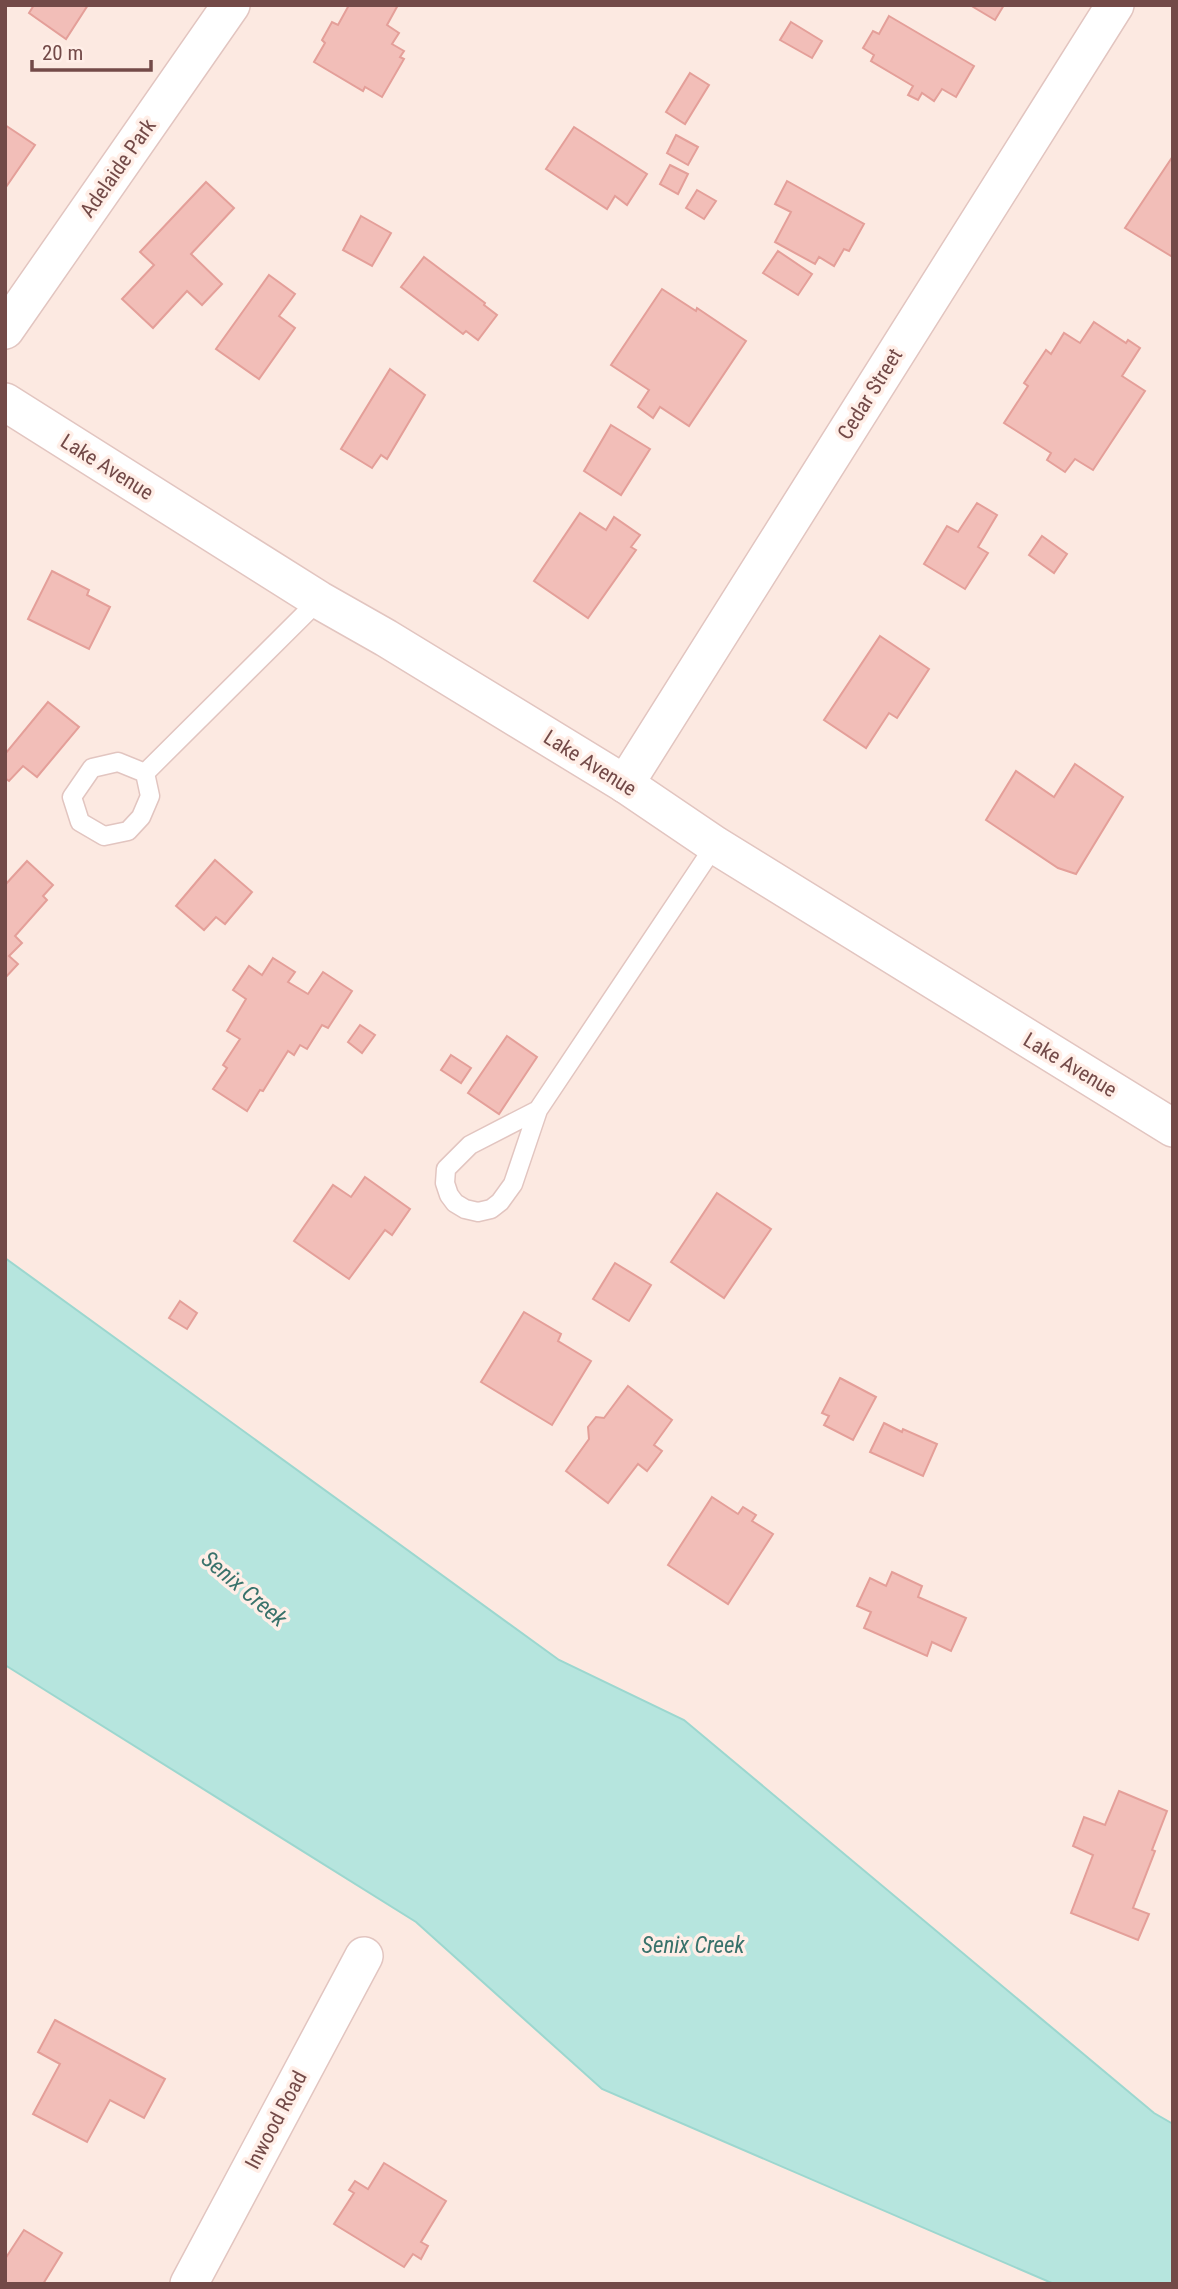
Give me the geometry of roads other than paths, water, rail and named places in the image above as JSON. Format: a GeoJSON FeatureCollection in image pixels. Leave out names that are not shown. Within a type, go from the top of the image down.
{"type":"FeatureCollection","features":[{"type":"Feature","properties":{"kind":"street","name":"Adelaide Park"},"geometry":{"type":"LineString","coordinates":[[5,330],[231,5]]}},
{"type":"Feature","properties":{"kind":"street","name":"Cedar Street"},"geometry":{"type":"LineString","coordinates":[[625,784],[1115,5]]}},
{"type":"Feature","properties":{"kind":"street","name":"Lake Avenue"},"geometry":{"type":"LineString","coordinates":[[5,402],[319,600],[625,784],[715,845],[1173,1128]]}},
{"type":"Feature","properties":{"kind":"street","name":"Inwood Road"},"geometry":{"type":"LineString","coordinates":[[188,2284],[364,1956]]}},
{"type":"Feature","properties":{"kind":"lane"},"geometry":{"type":"LineString","coordinates":[[145,773],[319,600]]}},
{"type":"Feature","properties":{"kind":"lane"},"geometry":{"type":"LineString","coordinates":[[118,762],[145,773],[150,796],[141,817],[128,831],[104,836],[80,822],[72,797],[92,768],[118,762]]}},
{"type":"Feature","properties":{"kind":"lane"},"geometry":{"type":"LineString","coordinates":[[538,1110],[470,1144],[455,1158],[446,1169],[444,1183],[455,1203],[478,1212],[491,1209],[500,1202],[513,1184],[538,1110],[715,845]]}},
{"type":"Feature","properties":{"kind":"water","name":"Senix Creek"},"geometry":{"type":"Polygon","coordinates":[[[5,1258],[559,1660],[684,1720],[1154,2113],[1173,2124],[1173,2284],[1054,2284],[602,2089],[416,1922],[5,1665],[5,1258]]]}}]}
